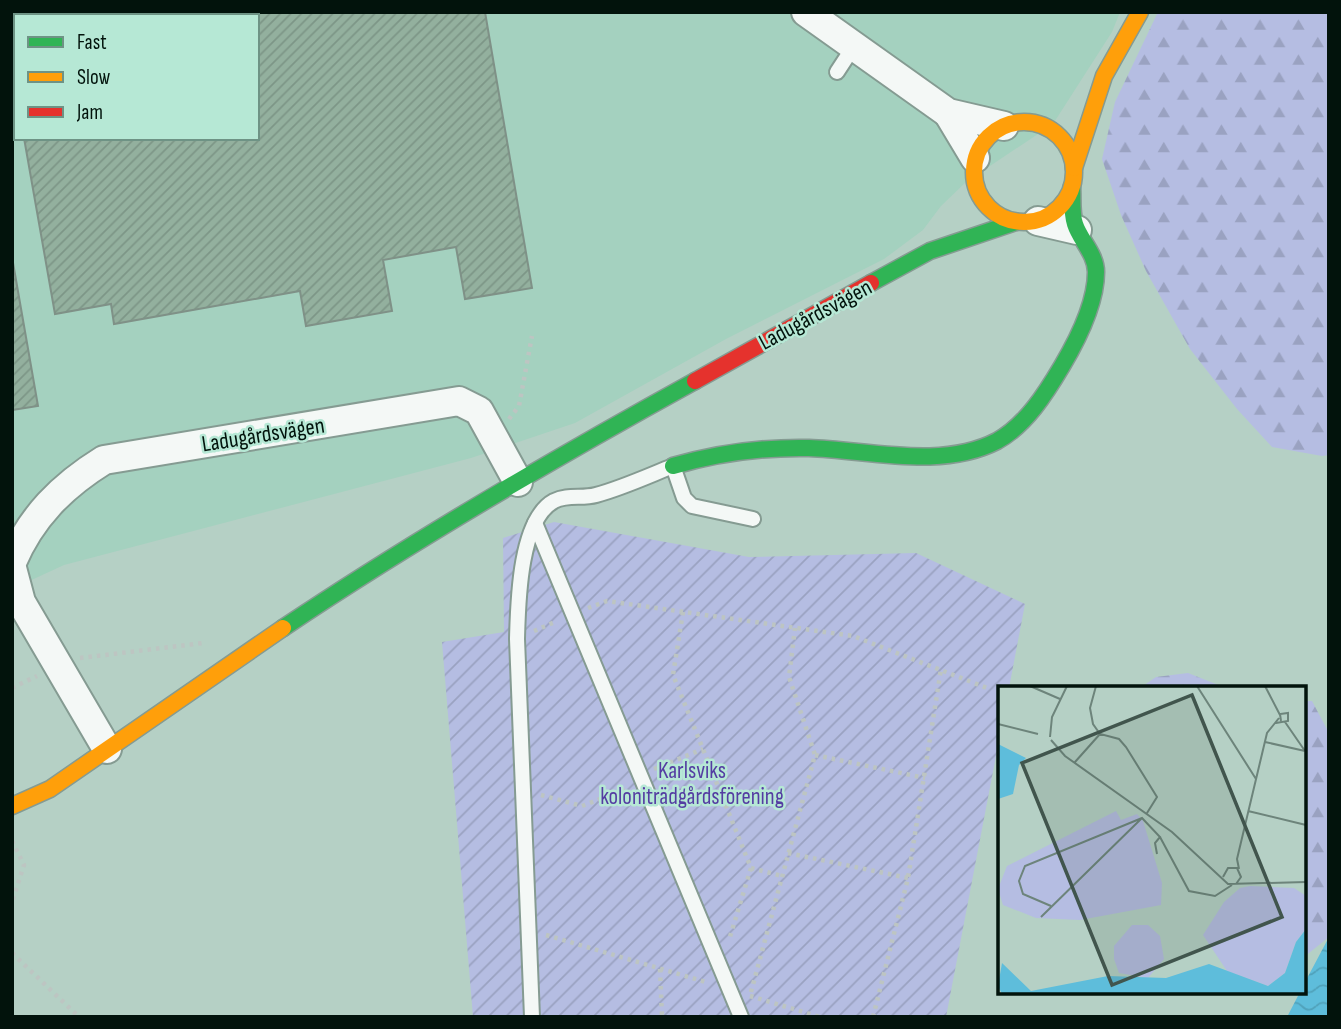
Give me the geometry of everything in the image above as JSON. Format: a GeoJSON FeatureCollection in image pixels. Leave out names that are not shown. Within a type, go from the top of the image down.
{"type":"FeatureCollection","features":[{"type":"Feature","properties":{"kind":"street"},"geometry":{"type":"LineString","coordinates":[[806,12],[948,113],[983,124],[1004,126]]}},
{"type":"Feature","properties":{"kind":"street"},"geometry":{"type":"LineString","coordinates":[[673,466],[703,456],[766,446],[944,457],[971,452],[1012,431],[1046,390],[1081,333],[1091,305],[1096,270],[1086,242],[1077,230],[1072,187],[1074,168],[1104,76],[1140,12]]}},
{"type":"Feature","properties":{"kind":"street"},"geometry":{"type":"LineString","coordinates":[[1075,101],[1104,76]]}},
{"type":"Feature","properties":{"kind":"street"},"geometry":{"type":"LineString","coordinates":[[1038,124],[1059,111]]}},
{"type":"Feature","properties":{"kind":"street"},"geometry":{"type":"LineString","coordinates":[[948,113],[975,168],[987,207],[1027,221],[1077,230]]}},
{"type":"Feature","properties":{"kind":"street"},"geometry":{"type":"LineString","coordinates":[[963,205],[986,139],[1004,126],[1015,122],[1038,124],[1063,140],[1074,168]]}},
{"type":"Feature","properties":{"kind":"street"},"geometry":{"type":"LineString","coordinates":[[1027,221],[1063,204],[1072,187]]}},
{"type":"Feature","properties":{"kind":"street","name":"Ladugårdsvägen"},"geometry":{"type":"LineString","coordinates":[[12,806],[50,789],[379,564],[671,392],[930,251],[1027,221]]}},
{"type":"Feature","properties":{"kind":"street","name":"Ladugårdsvägen"},"geometry":{"type":"LineString","coordinates":[[930,251],[949,229]]}},
{"type":"Feature","properties":{"kind":"street","name":"Ladugårdsvägen"},"geometry":{"type":"LineString","coordinates":[[12,562],[24,534],[52,500],[79,475],[104,460],[459,401],[479,411],[518,482]]}},
{"type":"Feature","properties":{"kind":"street"},"geometry":{"type":"LineString","coordinates":[[12,568],[21,603],[107,749]]}},
{"type":"Feature","properties":{"kind":"street","name":"Ladugårdsvägen"},"geometry":{"type":"LineString","coordinates":[[25,817],[50,789]]}},
{"type":"Feature","properties":{"kind":"lane"},"geometry":{"type":"LineString","coordinates":[[837,72],[854,46]]}},
{"type":"Feature","properties":{"kind":"lane"},"geometry":{"type":"LineString","coordinates":[[533,1017],[517,639],[518,598],[535,523],[551,503],[563,497],[594,496],[673,466],[684,498],[692,506],[753,519]]}},
{"type":"Feature","properties":{"kind":"lane"},"geometry":{"type":"LineString","coordinates":[[535,523],[720,967],[744,1012]]}},
{"type":"Feature","properties":{"kind":"path"},"geometry":{"type":"LineString","coordinates":[[517,639],[607,601],[872,641],[987,688]]}},
{"type":"Feature","properties":{"kind":"path"},"geometry":{"type":"LineString","coordinates":[[683,612],[673,675],[751,868],[720,967]]}},
{"type":"Feature","properties":{"kind":"path"},"geometry":{"type":"LineString","coordinates":[[744,1012],[815,755],[789,677],[795,628]]}},
{"type":"Feature","properties":{"kind":"path"},"geometry":{"type":"LineString","coordinates":[[873,1017],[908,878],[941,669]]}},
{"type":"Feature","properties":{"kind":"path"},"geometry":{"type":"LineString","coordinates":[[524,790],[582,806],[703,749]]}},
{"type":"Feature","properties":{"kind":"path"},"geometry":{"type":"LineString","coordinates":[[815,755],[925,778]]}},
{"type":"Feature","properties":{"kind":"path"},"geometry":{"type":"LineString","coordinates":[[12,841],[24,865],[12,902]]}},
{"type":"Feature","properties":{"kind":"path"},"geometry":{"type":"LineString","coordinates":[[788,853],[908,878]]}},
{"type":"Feature","properties":{"kind":"path"},"geometry":{"type":"LineString","coordinates":[[751,868],[782,876]]}},
{"type":"Feature","properties":{"kind":"path"},"geometry":{"type":"LineString","coordinates":[[529,929],[820,1017]]}},
{"type":"Feature","properties":{"kind":"path"},"geometry":{"type":"LineString","coordinates":[[12,953],[79,1017]]}},
{"type":"Feature","properties":{"kind":"path"},"geometry":{"type":"LineString","coordinates":[[660,969],[662,1017]]}},
{"type":"Feature","properties":{"kind":"shaded area"},"geometry":{"type":"Polygon","coordinates":[[[12,12],[1120,12],[1112,32],[1053,124],[966,182],[941,206],[923,230],[884,259],[726,339],[575,423],[471,458],[64,565],[12,589],[12,12]]]}},
{"type":"Feature","properties":{"kind":"green space"},"geometry":{"type":"Polygon","coordinates":[[[1158,12],[1329,12],[1329,455],[1272,447],[1237,409],[1190,349],[1146,271],[1121,215],[1102,159],[1115,102],[1158,12]]]}},
{"type":"Feature","properties":{"kind":"green space","name":"Karlsviks koloniträdgårdsförening"},"geometry":{"type":"Polygon","coordinates":[[[554,522],[749,557],[916,553],[1025,604],[1009,686],[998,686],[998,745],[946,1017],[473,1017],[442,642],[504,632],[503,538],[554,522]]]}},
{"type":"Feature","properties":{"kind":"green space"},"geometry":{"type":"Polygon","coordinates":[[[1188,673],[1221,686],[1143,686],[1156,677],[1188,673]]]}},
{"type":"Feature","properties":{"kind":"green space"},"geometry":{"type":"Polygon","coordinates":[[[1306,701],[1312,701],[1329,733],[1329,937],[1306,955],[1306,701]]]}},
{"type":"Feature","properties":{"kind":"water"},"geometry":{"type":"Polygon","coordinates":[[[1329,937],[1329,1017],[1287,1017],[1299,994],[1306,994],[1306,980],[1329,937]]]}},
{"type":"Feature","properties":{"kind":"building"},"geometry":{"type":"Polygon","coordinates":[[[12,12],[485,12],[532,288],[465,299],[456,247],[383,260],[392,311],[306,326],[300,291],[114,324],[111,304],[55,314],[24,140],[259,140],[259,14],[14,14],[14,88],[12,12]]]}},
{"type":"Feature","properties":{"kind":"building"},"geometry":{"type":"Polygon","coordinates":[[[12,257],[38,406],[12,410],[12,257]]]}},
{"type":"Feature","properties":{"kind":"traffic: fast"},"geometry":{"type":"LineString","coordinates":[[673,466],[723,454],[774,449],[809,448],[904,456],[952,455],[997,441],[1017,426],[1034,408],[1056,376],[1080,333],[1093,296],[1095,265],[1075,224],[1072,187]]}},
{"type":"Feature","properties":{"kind":"traffic: fast"},"geometry":{"type":"LineString","coordinates":[[871,283],[930,251],[1016,222]]}},
{"type":"Feature","properties":{"kind":"traffic: fast"},"geometry":{"type":"LineString","coordinates":[[283,628],[486,500],[695,381]]}},
{"type":"Feature","properties":{"kind":"traffic: slow"},"geometry":{"type":"LineString","coordinates":[[1074,168],[1104,76],[1140,12]]}},
{"type":"Feature","properties":{"kind":"traffic: slow"},"geometry":{"type":"LineString","coordinates":[[1024,122],[1043,125],[1060,136],[1071,153],[1074,172],[1071,191],[1060,208],[1043,219],[1024,222],[1005,219],[988,208],[977,191],[974,172],[977,153],[988,136],[1005,125],[1024,122]]}},
{"type":"Feature","properties":{"kind":"traffic: slow"},"geometry":{"type":"LineString","coordinates":[[12,806],[50,789],[283,628]]}},
{"type":"Feature","properties":{"kind":"traffic: jam"},"geometry":{"type":"LineString","coordinates":[[695,381],[871,283]]}}]}
